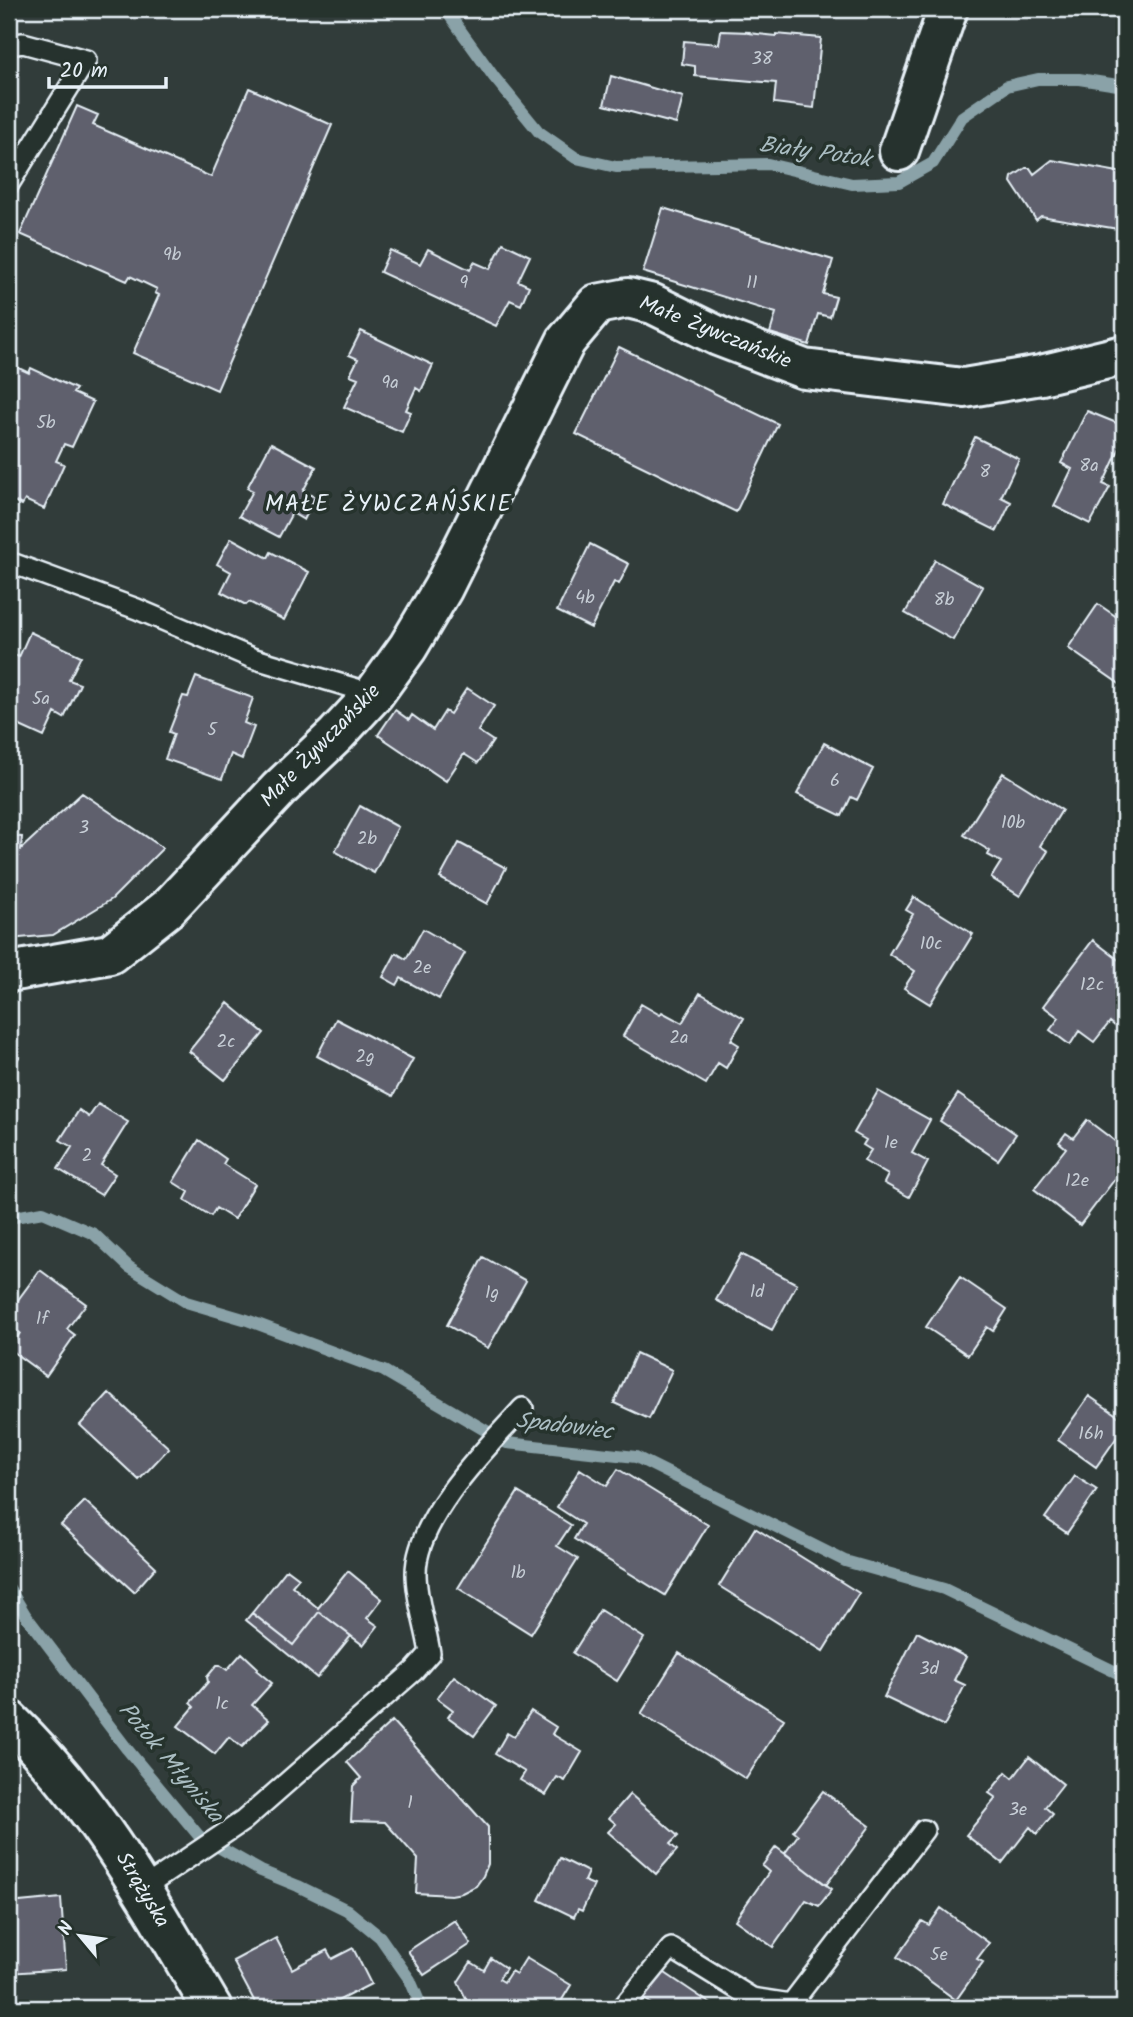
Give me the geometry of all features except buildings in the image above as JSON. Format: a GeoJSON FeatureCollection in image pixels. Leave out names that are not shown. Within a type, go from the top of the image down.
{"type":"FeatureCollection","features":[{"type":"Feature","properties":{"kind":"street"},"geometry":{"type":"LineString","coordinates":[[899,151],[948,9]]}},
{"type":"Feature","properties":{"kind":"street","name":"Małe Żywczańskie"},"geometry":{"type":"LineString","coordinates":[[9,972],[110,954],[168,908],[279,789],[336,735],[374,694],[408,647],[443,588],[566,341],[597,304],[628,299],[653,304],[718,336],[804,369],[964,388],[1124,355]]}},
{"type":"Feature","properties":{"kind":"street","name":"Strążyska"},"geometry":{"type":"LineString","coordinates":[[9,1720],[64,1778],[112,1843],[212,2008]]}},
{"type":"Feature","properties":{"kind":"lane"},"geometry":{"type":"LineString","coordinates":[[9,45],[23,43],[86,60],[9,184]]}},
{"type":"Feature","properties":{"kind":"lane"},"geometry":{"type":"LineString","coordinates":[[9,562],[137,609],[252,658],[374,694]]}},
{"type":"Feature","properties":{"kind":"lane"},"geometry":{"type":"LineString","coordinates":[[142,1889],[243,1821],[414,1671],[430,1653],[418,1595],[416,1570],[423,1540],[440,1507],[478,1456],[523,1408]]}},
{"type":"Feature","properties":{"kind":"lane"},"geometry":{"type":"LineString","coordinates":[[622,2008],[671,1948],[751,1998],[791,2004],[924,1829]]}},
{"type":"Feature","properties":{"kind":"waterway","name":"Biały Potok"},"geometry":{"type":"LineString","coordinates":[[445,9],[494,77],[539,132],[576,158],[616,167],[768,164],[852,184],[899,182],[933,163],[962,117],[1007,86],[1038,79],[1079,79],[1124,86]]}},
{"type":"Feature","properties":{"kind":"waterway","name":"Spadowiec"},"geometry":{"type":"LineString","coordinates":[[9,1218],[43,1212],[94,1234],[129,1267],[186,1302],[247,1320],[384,1371],[507,1443],[636,1457],[845,1561],[944,1589],[1124,1676]]}},
{"type":"Feature","properties":{"kind":"waterway","name":"Potok Młyniska"},"geometry":{"type":"LineString","coordinates":[[9,1588],[26,1616],[127,1749],[199,1836],[261,1871],[347,1910],[380,1937],[410,1980],[422,2008]]}},
{"type":"Feature","properties":{"kind":"district","name":"MAŁE ŻYWCZAŃSKIE"},"geometry":{"type":"Point","coordinates":[389,505]}}]}
